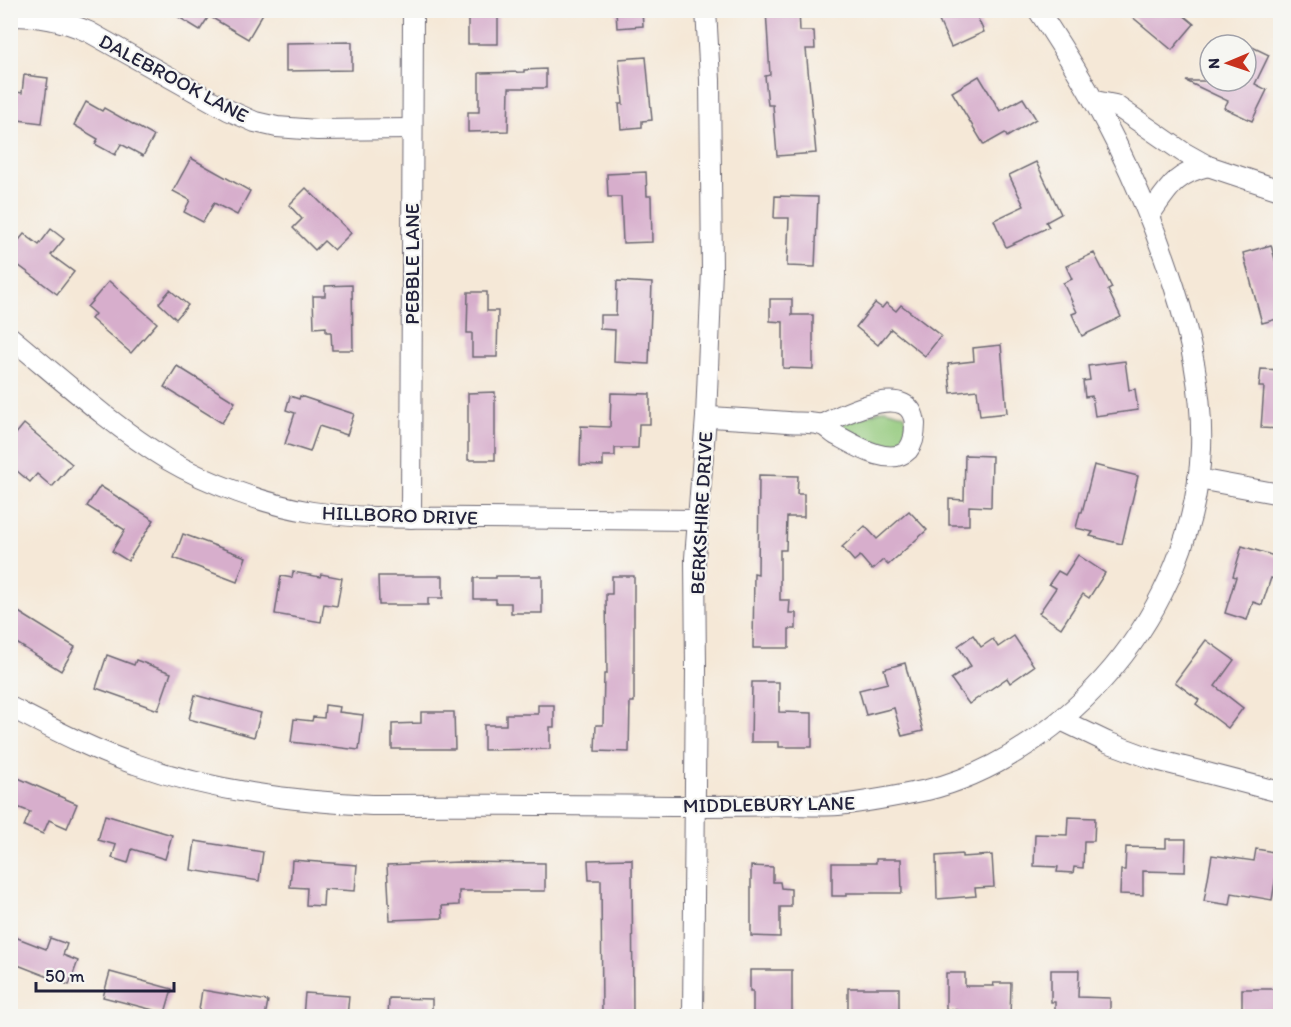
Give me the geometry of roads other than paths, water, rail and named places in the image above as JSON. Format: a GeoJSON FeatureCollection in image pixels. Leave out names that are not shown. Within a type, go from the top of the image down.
{"type":"FeatureCollection","features":[{"type":"Feature","properties":{"kind":"street","name":"PEBBLE LANE"},"geometry":{"type":"LineString","coordinates":[[411,518],[413,10]]}},
{"type":"Feature","properties":{"kind":"street","name":"BERKSHIRE DRIVE"},"geometry":{"type":"LineString","coordinates":[[693,1017],[695,558],[706,417],[711,270],[710,80],[706,10]]}},
{"type":"Feature","properties":{"kind":"street","name":"MIDDLEBURY LANE"},"geometry":{"type":"LineString","coordinates":[[10,707],[90,747],[135,765],[188,780],[307,802],[372,805],[837,805],[932,789],[983,769],[1008,756],[1061,720],[1096,689],[1121,659],[1149,619],[1170,578],[1188,529],[1198,479],[1201,449],[1201,414],[1195,363],[1182,311],[1149,216],[1123,153],[1095,101],[1038,10]]}},
{"type":"Feature","properties":{"kind":"street","name":"DALEBROOK LANE"},"geometry":{"type":"LineString","coordinates":[[10,16],[50,18],[89,32],[228,110],[255,122],[317,130],[411,129]]}},
{"type":"Feature","properties":{"kind":"street"},"geometry":{"type":"LineString","coordinates":[[1095,101],[1115,105],[1183,152],[1208,166],[1281,190]]}},
{"type":"Feature","properties":{"kind":"street"},"geometry":{"type":"LineString","coordinates":[[1149,216],[1172,183],[1190,170],[1208,166]]}},
{"type":"Feature","properties":{"kind":"street","name":"HILLBORO DRIVE"},"geometry":{"type":"LineString","coordinates":[[10,337],[137,439],[169,460],[214,483],[272,502],[311,512],[351,516],[698,520]]}},
{"type":"Feature","properties":{"kind":"street"},"geometry":{"type":"LineString","coordinates":[[706,417],[821,425]]}},
{"type":"Feature","properties":{"kind":"street"},"geometry":{"type":"LineString","coordinates":[[1198,479],[1281,494]]}},
{"type":"Feature","properties":{"kind":"street"},"geometry":{"type":"LineString","coordinates":[[1061,720],[1107,742],[1153,759],[1281,792]]}}]}
